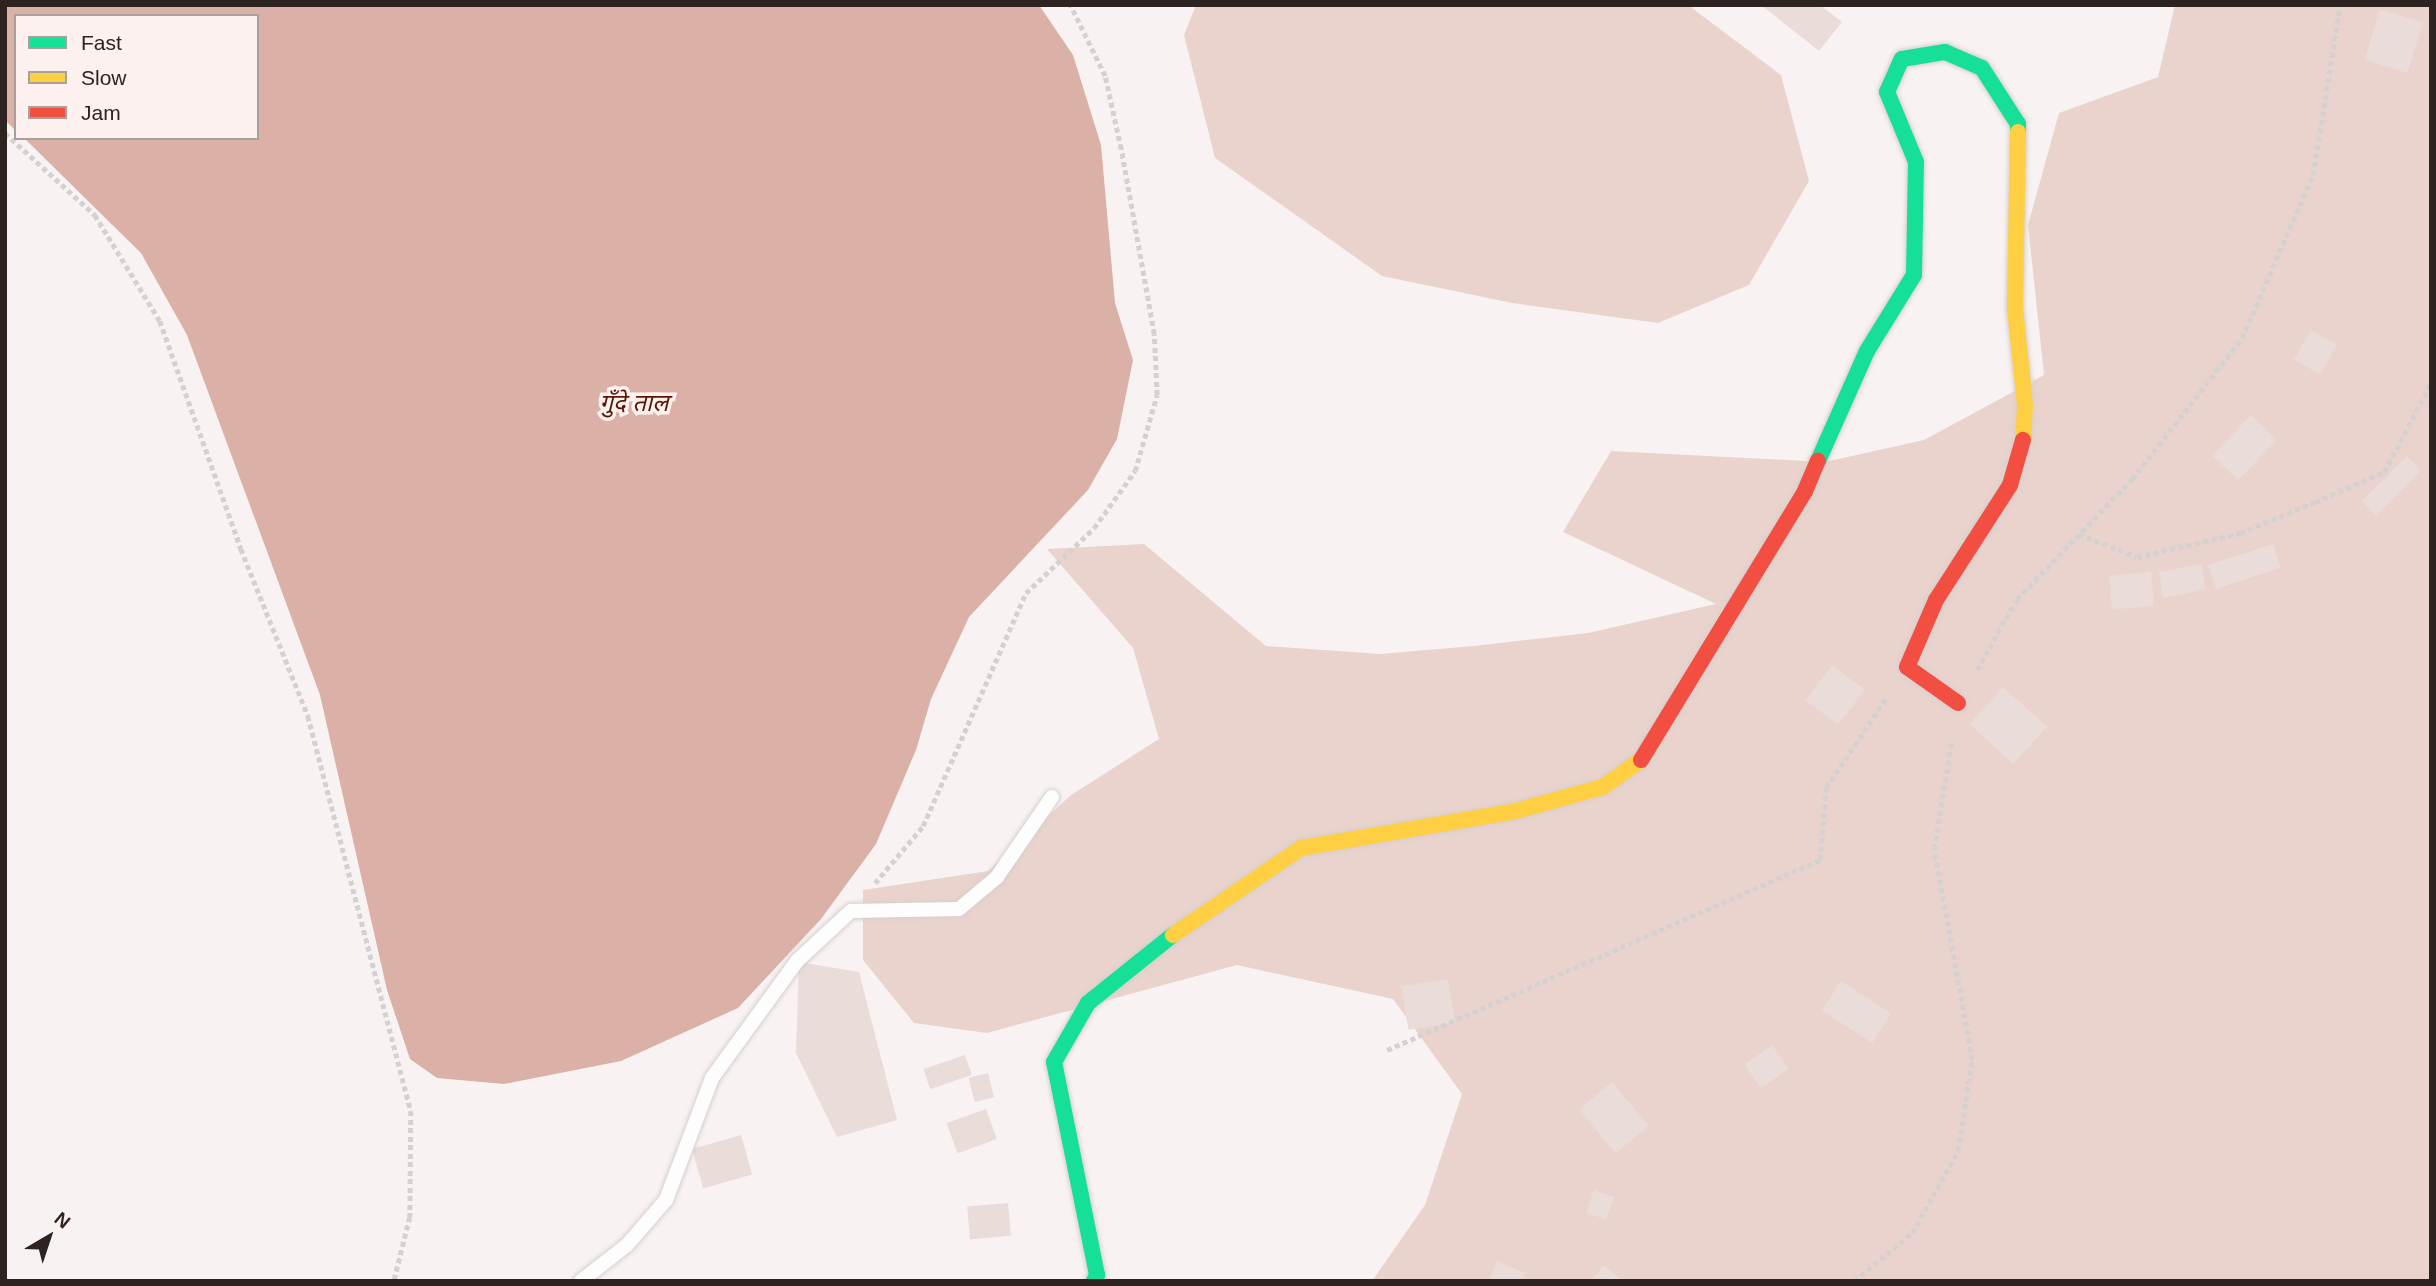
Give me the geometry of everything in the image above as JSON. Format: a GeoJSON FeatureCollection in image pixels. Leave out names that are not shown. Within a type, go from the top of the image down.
{"type":"FeatureCollection","features":[{"type":"Feature","properties":{"kind":"street"},"geometry":{"type":"LineString","coordinates":[[1094,1281],[1097,1275],[1054,1062],[1088,1003],[1156,946],[1301,848],[1512,812],[1603,787],[1644,758],[1805,491],[1867,351],[1914,275],[1916,162],[1887,92],[1902,58],[1945,52],[1982,68],[2018,124],[2015,308],[2025,405],[2023,438],[2010,485],[1936,600],[1907,667],[1958,703]]}},
{"type":"Feature","properties":{"kind":"lane"},"geometry":{"type":"LineString","coordinates":[[581,1281],[627,1245],[666,1200],[712,1078],[797,961],[851,911],[959,909],[997,877],[1052,797]]}},
{"type":"Feature","properties":{"kind":"path"},"geometry":{"type":"LineString","coordinates":[[851,911],[923,826],[1026,593],[1094,528],[1135,471],[1157,395],[1154,334],[1119,137],[1105,76],[1070,5]]}},
{"type":"Feature","properties":{"kind":"path"},"geometry":{"type":"LineString","coordinates":[[1854,1281],[1912,1233],[1958,1151],[1972,1060],[1934,849],[1958,703],[2017,599],[2132,479],[2242,338],[2313,175],[2340,5]]}},
{"type":"Feature","properties":{"kind":"path"},"geometry":{"type":"LineString","coordinates":[[5,133],[95,215],[160,321],[241,549],[308,716],[411,1111],[410,1217],[394,1281]]}},
{"type":"Feature","properties":{"kind":"path"},"geometry":{"type":"LineString","coordinates":[[2079,534],[2137,557],[2240,533],[2315,502],[2384,472],[2431,383]]}},
{"type":"Feature","properties":{"kind":"path"},"geometry":{"type":"LineString","coordinates":[[1387,1050],[1820,860],[1826,788],[1907,667]]}},
{"type":"Feature","properties":{"kind":"shaded area"},"geometry":{"type":"Polygon","coordinates":[[[1196,5],[1688,5],[1781,75],[1809,181],[1749,285],[1658,323],[1512,303],[1382,276],[1215,158],[1184,35],[1196,5]]]}},
{"type":"Feature","properties":{"kind":"shaded area"},"geometry":{"type":"Polygon","coordinates":[[[2175,5],[2431,5],[2431,1281],[1372,1281],[1425,1205],[1462,1094],[1393,999],[1237,965],[987,1033],[914,1023],[863,960],[863,890],[988,871],[1071,795],[1159,739],[1133,648],[1047,549],[1144,544],[1266,646],[1380,654],[1474,646],[1588,633],[1716,604],[1563,532],[1611,451],[1825,462],[1924,440],[2044,375],[2028,225],[2059,113],[2158,77],[2175,5]]]}},
{"type":"Feature","properties":{"kind":"water","name":"गुँदे ताल"},"geometry":{"type":"Polygon","coordinates":[[[5,5],[1039,5],[1073,55],[1101,145],[1115,303],[1133,360],[1117,439],[1088,490],[969,617],[931,699],[916,750],[876,844],[821,919],[738,1008],[621,1061],[504,1084],[437,1078],[410,1059],[387,990],[320,695],[187,335],[141,253],[26,140],[259,140],[259,14],[14,14],[14,129],[5,120],[5,5]]]}},
{"type":"Feature","properties":{"kind":"building"},"geometry":{"type":"Polygon","coordinates":[[[1761,5],[1820,5],[1842,22],[1819,51],[1761,5]]]}},
{"type":"Feature","properties":{"kind":"building"},"geometry":{"type":"Polygon","coordinates":[[[2380,9],[2423,22],[2408,73],[2365,60],[2380,9]]]}},
{"type":"Feature","properties":{"kind":"building"},"geometry":{"type":"Polygon","coordinates":[[[2311,330],[2337,345],[2320,374],[2294,359],[2311,330]]]}},
{"type":"Feature","properties":{"kind":"building"},"geometry":{"type":"Polygon","coordinates":[[[2251,415],[2277,440],[2238,480],[2212,455],[2251,415]]]}},
{"type":"Feature","properties":{"kind":"building"},"geometry":{"type":"Polygon","coordinates":[[[2407,456],[2421,470],[2376,515],[2362,501],[2407,456]]]}},
{"type":"Feature","properties":{"kind":"building"},"geometry":{"type":"Polygon","coordinates":[[[2273,544],[2281,568],[2216,589],[2208,565],[2273,544]]]}},
{"type":"Feature","properties":{"kind":"building"},"geometry":{"type":"Polygon","coordinates":[[[2201,564],[2206,590],[2164,598],[2159,572],[2201,564]]]}},
{"type":"Feature","properties":{"kind":"building"},"geometry":{"type":"Polygon","coordinates":[[[2151,572],[2154,606],[2112,610],[2109,576],[2151,572]]]}},
{"type":"Feature","properties":{"kind":"building"},"geometry":{"type":"Polygon","coordinates":[[[1832,665],[1865,690],[1838,725],[1806,700],[1832,665]]]}},
{"type":"Feature","properties":{"kind":"building"},"geometry":{"type":"Polygon","coordinates":[[[2003,687],[2047,726],[2013,764],[1970,724],[2003,687]]]}},
{"type":"Feature","properties":{"kind":"building"},"geometry":{"type":"Polygon","coordinates":[[[799,962],[859,972],[897,1120],[837,1137],[796,1053],[799,962]]]}},
{"type":"Feature","properties":{"kind":"building"},"geometry":{"type":"Polygon","coordinates":[[[1448,979],[1455,1022],[1408,1030],[1402,986],[1448,979]]]}},
{"type":"Feature","properties":{"kind":"building"},"geometry":{"type":"Polygon","coordinates":[[[1841,981],[1891,1014],[1872,1043],[1822,1010],[1841,981]]]}},
{"type":"Feature","properties":{"kind":"building"},"geometry":{"type":"Polygon","coordinates":[[[1772,1045],[1789,1069],[1761,1088],[1744,1065],[1772,1045]]]}},
{"type":"Feature","properties":{"kind":"building"},"geometry":{"type":"Polygon","coordinates":[[[965,1055],[972,1075],[930,1089],[923,1069],[965,1055]]]}},
{"type":"Feature","properties":{"kind":"building"},"geometry":{"type":"Polygon","coordinates":[[[988,1073],[994,1097],[975,1102],[969,1078],[988,1073]]]}},
{"type":"Feature","properties":{"kind":"building"},"geometry":{"type":"Polygon","coordinates":[[[1612,1082],[1649,1126],[1616,1153],[1579,1110],[1612,1082]]]}},
{"type":"Feature","properties":{"kind":"building"},"geometry":{"type":"Polygon","coordinates":[[[986,1109],[997,1139],[957,1153],[947,1123],[986,1109]]]}},
{"type":"Feature","properties":{"kind":"building"},"geometry":{"type":"Polygon","coordinates":[[[741,1135],[752,1174],[703,1188],[692,1149],[741,1135]]]}},
{"type":"Feature","properties":{"kind":"building"},"geometry":{"type":"Polygon","coordinates":[[[1594,1190],[1614,1197],[1606,1220],[1586,1213],[1594,1190]]]}},
{"type":"Feature","properties":{"kind":"building"},"geometry":{"type":"Polygon","coordinates":[[[1008,1203],[1011,1236],[970,1239],[967,1207],[1008,1203]]]}},
{"type":"Feature","properties":{"kind":"building"},"geometry":{"type":"Polygon","coordinates":[[[1497,1261],[1525,1273],[1521,1281],[1489,1281],[1497,1261]]]}},
{"type":"Feature","properties":{"kind":"building"},"geometry":{"type":"Polygon","coordinates":[[[1604,1265],[1623,1281],[1591,1281],[1604,1265]]]}},
{"type":"Feature","properties":{"kind":"traffic: fast"},"geometry":{"type":"LineString","coordinates":[[1818,461],[1867,351],[1914,275],[1916,162],[1887,92],[1902,59],[1945,52],[1982,68],[2018,124],[2018,132]]}},
{"type":"Feature","properties":{"kind":"traffic: fast"},"geometry":{"type":"LineString","coordinates":[[1094,1281],[1097,1275],[1054,1062],[1088,1003],[1173,935]]}},
{"type":"Feature","properties":{"kind":"traffic: slow"},"geometry":{"type":"LineString","coordinates":[[2018,132],[2015,308],[2025,405],[2023,440]]}},
{"type":"Feature","properties":{"kind":"traffic: slow"},"geometry":{"type":"LineString","coordinates":[[1173,935],[1301,848],[1512,812],[1603,787],[1641,760]]}},
{"type":"Feature","properties":{"kind":"traffic: jam"},"geometry":{"type":"LineString","coordinates":[[1958,703],[1907,667],[1936,600],[2010,485],[2023,440]]}},
{"type":"Feature","properties":{"kind":"traffic: jam"},"geometry":{"type":"LineString","coordinates":[[1641,760],[1805,491],[1818,461]]}}]}
